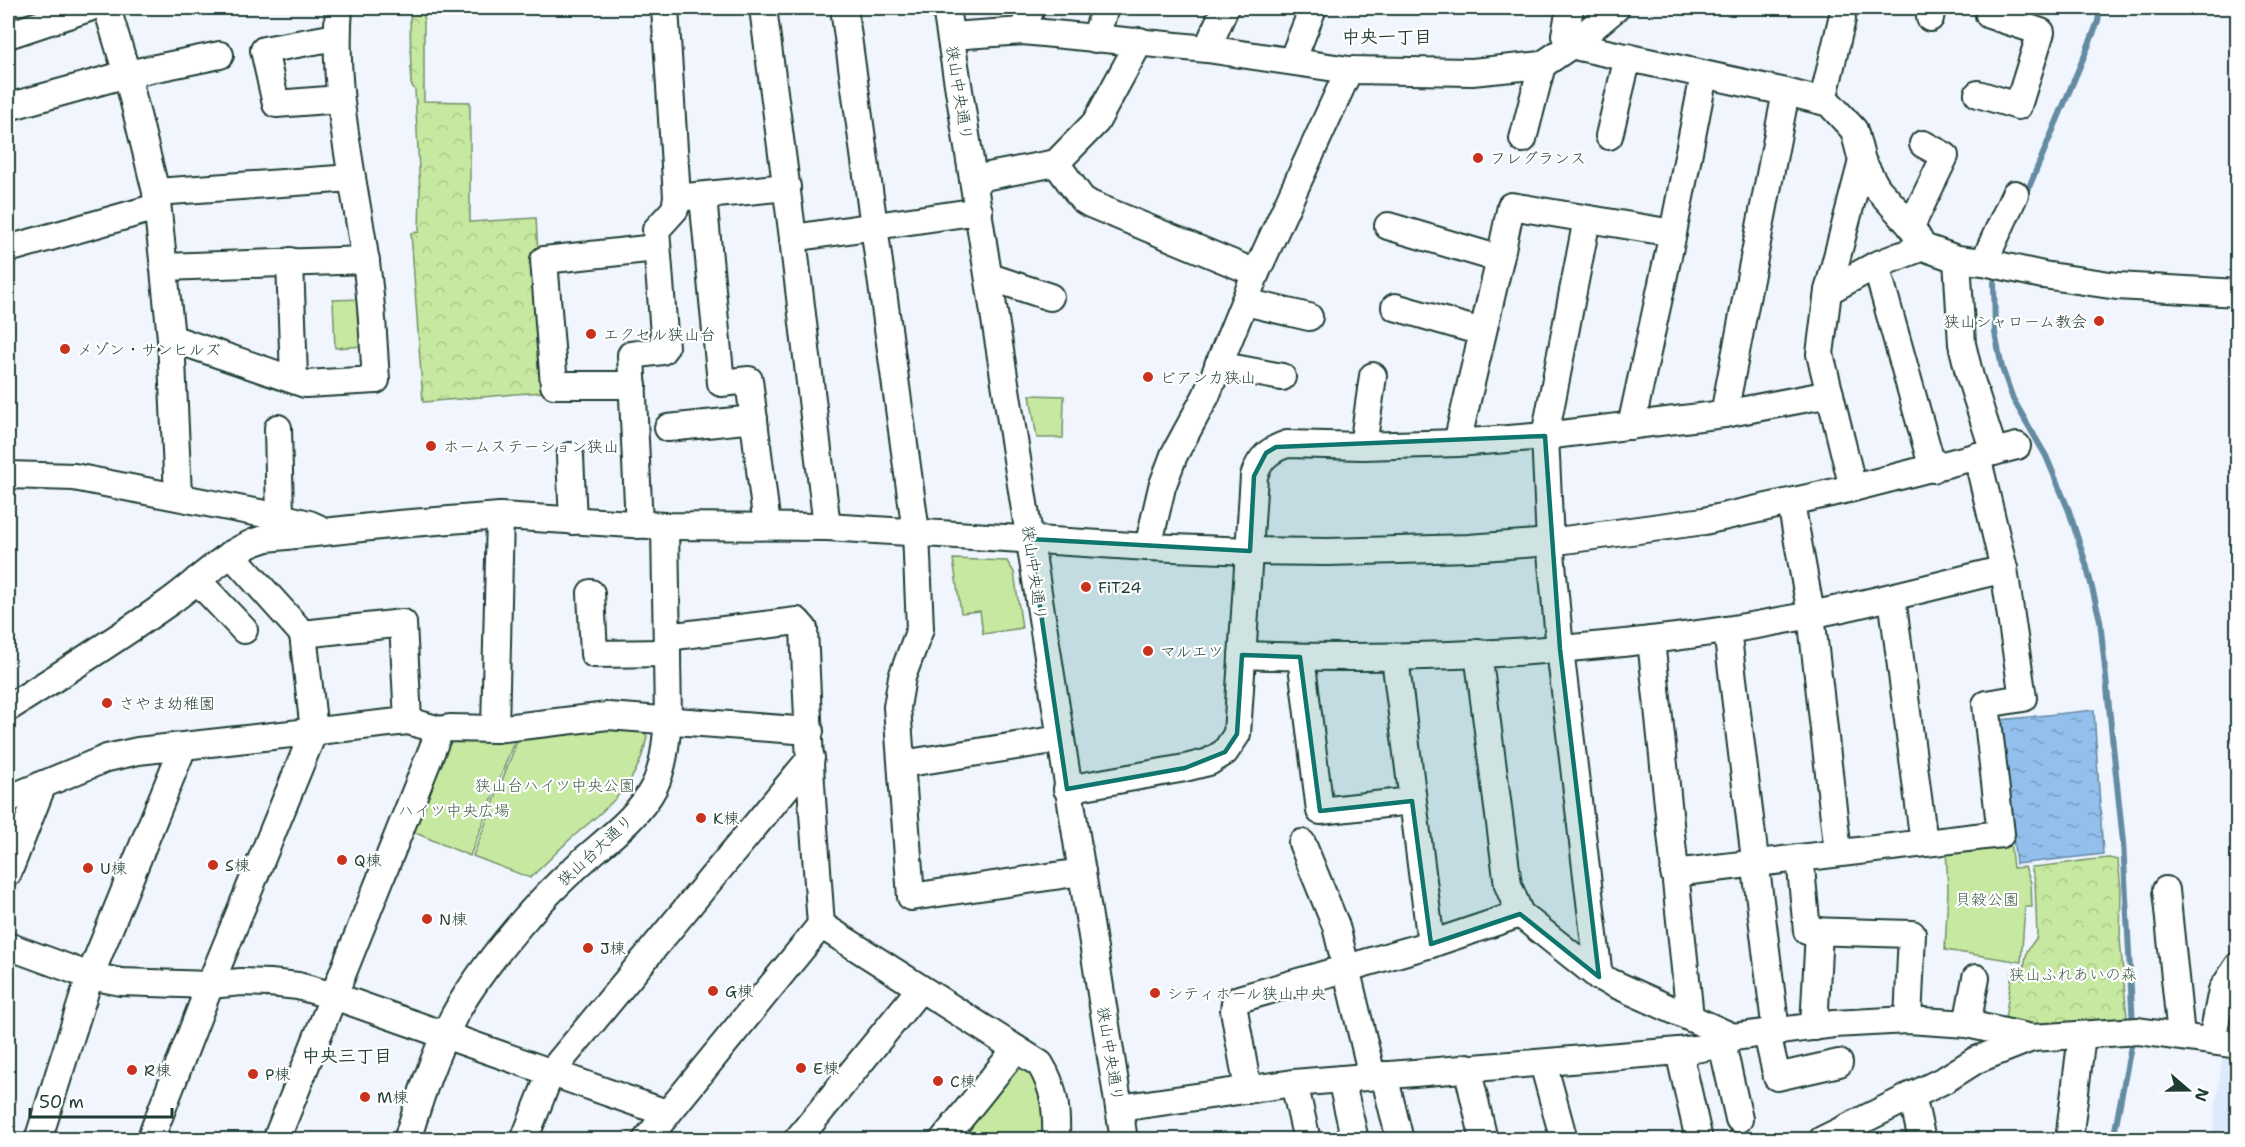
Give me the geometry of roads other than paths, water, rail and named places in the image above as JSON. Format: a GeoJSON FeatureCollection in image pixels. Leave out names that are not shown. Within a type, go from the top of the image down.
{"type":"FeatureCollection","features":[{"type":"Feature","properties":{"kind":"street"},"geometry":{"type":"LineString","coordinates":[[8,35],[89,8]]}},
{"type":"Feature","properties":{"kind":"street"},"geometry":{"type":"LineString","coordinates":[[107,8],[127,74],[156,200],[171,338],[178,496]]}},
{"type":"Feature","properties":{"kind":"street"},"geometry":{"type":"LineString","coordinates":[[171,338],[305,384],[376,380],[366,260],[340,99],[336,37],[339,8]]}},
{"type":"Feature","properties":{"kind":"street"},"geometry":{"type":"LineString","coordinates":[[639,525],[631,355],[662,351],[664,347],[656,230],[675,209],[677,197],[665,8]]}},
{"type":"Feature","properties":{"kind":"street"},"geometry":{"type":"LineString","coordinates":[[763,8],[794,238],[827,527]]}},
{"type":"Feature","properties":{"kind":"street"},"geometry":{"type":"LineString","coordinates":[[844,8],[916,532],[920,629],[902,677],[897,707],[911,897],[1082,872]]}},
{"type":"Feature","properties":{"kind":"street","name":"狭山中央通り"},"geometry":{"type":"LineString","coordinates":[[946,8],[1124,1140]]}},
{"type":"Feature","properties":{"kind":"street"},"geometry":{"type":"LineString","coordinates":[[1095,39],[1105,8]]}},
{"type":"Feature","properties":{"kind":"street"},"geometry":{"type":"LineString","coordinates":[[1207,49],[1225,8]]}},
{"type":"Feature","properties":{"kind":"street"},"geometry":{"type":"LineString","coordinates":[[1292,61],[1313,8]]}},
{"type":"Feature","properties":{"kind":"street"},"geometry":{"type":"LineString","coordinates":[[1570,8],[1565,35],[1579,47],[1824,100],[1829,103],[1854,130],[1862,161],[1878,188],[1917,236],[1957,259],[2117,286],[2238,293]]}},
{"type":"Feature","properties":{"kind":"street"},"geometry":{"type":"LineString","coordinates":[[951,36],[1027,19],[1095,39],[1140,41],[1207,49],[1349,70],[1472,72],[1542,65],[1573,44],[1616,8]]}},
{"type":"Feature","properties":{"kind":"street"},"geometry":{"type":"LineString","coordinates":[[1978,94],[2018,106],[2040,32],[1989,15],[1991,8]]}},
{"type":"Feature","properties":{"kind":"street"},"geometry":{"type":"LineString","coordinates":[[1824,100],[1842,19]]}},
{"type":"Feature","properties":{"kind":"street"},"geometry":{"type":"LineString","coordinates":[[336,37],[264,50],[276,104],[340,99]]}},
{"type":"Feature","properties":{"kind":"street"},"geometry":{"type":"LineString","coordinates":[[974,179],[1056,164],[1096,122],[1140,41]]}},
{"type":"Feature","properties":{"kind":"street"},"geometry":{"type":"LineString","coordinates":[[8,107],[127,74],[220,56]]}},
{"type":"Feature","properties":{"kind":"street"},"geometry":{"type":"LineString","coordinates":[[1609,136],[1628,57]]}},
{"type":"Feature","properties":{"kind":"street"},"geometry":{"type":"LineString","coordinates":[[1523,139],[1542,65]]}},
{"type":"Feature","properties":{"kind":"street"},"geometry":{"type":"LineString","coordinates":[[1148,547],[1162,487],[1174,455],[1206,396],[1256,273],[1349,70]]}},
{"type":"Feature","properties":{"kind":"street"},"geometry":{"type":"LineString","coordinates":[[1631,426],[1673,233],[1704,75]]}},
{"type":"Feature","properties":{"kind":"street"},"geometry":{"type":"LineString","coordinates":[[1724,414],[1786,92]]}},
{"type":"Feature","properties":{"kind":"street"},"geometry":{"type":"LineString","coordinates":[[1828,291],[1876,265],[1917,236],[1945,156],[1923,144]]}},
{"type":"Feature","properties":{"kind":"street"},"geometry":{"type":"LineString","coordinates":[[1853,488],[1820,354],[1828,291],[1862,161]]}},
{"type":"Feature","properties":{"kind":"street"},"geometry":{"type":"LineString","coordinates":[[1056,164],[1082,199],[1090,204],[1256,273]]}},
{"type":"Feature","properties":{"kind":"street"},"geometry":{"type":"LineString","coordinates":[[8,249],[156,200],[352,178]]}},
{"type":"Feature","properties":{"kind":"street"},"geometry":{"type":"LineString","coordinates":[[677,197],[703,197],[787,187]]}},
{"type":"Feature","properties":{"kind":"street"},"geometry":{"type":"LineString","coordinates":[[1984,262],[2015,194]]}},
{"type":"Feature","properties":{"kind":"street"},"geometry":{"type":"LineString","coordinates":[[703,197],[721,383],[749,380],[767,526]]}},
{"type":"Feature","properties":{"kind":"street"},"geometry":{"type":"LineString","coordinates":[[1457,443],[1511,206],[1673,233]]}},
{"type":"Feature","properties":{"kind":"street"},"geometry":{"type":"LineString","coordinates":[[794,238],[979,211]]}},
{"type":"Feature","properties":{"kind":"street"},"geometry":{"type":"LineString","coordinates":[[1587,219],[1545,436],[1550,542],[1560,648],[1599,977]]}},
{"type":"Feature","properties":{"kind":"street"},"geometry":{"type":"LineString","coordinates":[[1388,226],[1500,259]]}},
{"type":"Feature","properties":{"kind":"street"},"geometry":{"type":"LineString","coordinates":[[633,385],[554,385],[544,260],[656,248]]}},
{"type":"Feature","properties":{"kind":"street"},"geometry":{"type":"LineString","coordinates":[[1674,873],[2001,834],[1986,704],[2023,698],[2004,568],[1996,451],[1970,377],[1962,344],[1957,259]]}},
{"type":"Feature","properties":{"kind":"street"},"geometry":{"type":"LineString","coordinates":[[164,267],[366,260]]}},
{"type":"Feature","properties":{"kind":"street"},"geometry":{"type":"LineString","coordinates":[[290,261],[294,379]]}},
{"type":"Feature","properties":{"kind":"street"},"geometry":{"type":"LineString","coordinates":[[1876,265],[1933,469]]}},
{"type":"Feature","properties":{"kind":"street"},"geometry":{"type":"LineString","coordinates":[[990,277],[1050,297]]}},
{"type":"Feature","properties":{"kind":"street"},"geometry":{"type":"LineString","coordinates":[[1245,302],[1309,317]]}},
{"type":"Feature","properties":{"kind":"street"},"geometry":{"type":"LineString","coordinates":[[1395,307],[1482,332]]}},
{"type":"Feature","properties":{"kind":"street"},"geometry":{"type":"LineString","coordinates":[[1218,365],[1282,377]]}},
{"type":"Feature","properties":{"kind":"street"},"geometry":{"type":"LineString","coordinates":[[1364,446],[1373,376]]}},
{"type":"Feature","properties":{"kind":"street"},"geometry":{"type":"LineString","coordinates":[[1067,789],[1209,762],[1225,752],[1237,734],[1254,476],[1266,453],[1287,444],[1364,446],[1457,443],[1545,436],[1724,414],[1830,394]]}},
{"type":"Feature","properties":{"kind":"street"},"geometry":{"type":"LineString","coordinates":[[668,428],[754,419]]}},
{"type":"Feature","properties":{"kind":"street"},"geometry":{"type":"LineString","coordinates":[[278,428],[280,517]]}},
{"type":"Feature","properties":{"kind":"street"},"geometry":{"type":"LineString","coordinates":[[8,708],[170,602],[231,554],[248,543],[267,538],[500,516],[664,526],[827,527],[1148,547],[1401,551],[1550,542],[1704,521],[1933,469],[1996,451]]}},
{"type":"Feature","properties":{"kind":"street"},"geometry":{"type":"LineString","coordinates":[[570,456],[573,521]]}},
{"type":"Feature","properties":{"kind":"street"},"geometry":{"type":"LineString","coordinates":[[8,475],[74,477],[280,517],[309,524],[322,532]]}},
{"type":"Feature","properties":{"kind":"street"},"geometry":{"type":"LineString","coordinates":[[1791,503],[1811,614],[1838,853]]}},
{"type":"Feature","properties":{"kind":"street"},"geometry":{"type":"LineString","coordinates":[[495,729],[500,516]]}},
{"type":"Feature","properties":{"kind":"street","name":"狭山台大通り"},"geometry":{"type":"LineString","coordinates":[[407,1140],[420,1099],[445,1036],[475,984],[518,926],[564,877],[639,809],[654,787],[664,752],[668,720],[664,526]]}},
{"type":"Feature","properties":{"kind":"street"},"geometry":{"type":"LineString","coordinates":[[150,1140],[210,985],[314,730],[303,634],[231,554]]}},
{"type":"Feature","properties":{"kind":"street"},"geometry":{"type":"LineString","coordinates":[[1242,655],[1395,658],[1651,640],[1727,630],[1811,614],[1892,597],[2004,568]]}},
{"type":"Feature","properties":{"kind":"street"},"geometry":{"type":"LineString","coordinates":[[197,580],[244,630]]}},
{"type":"Feature","properties":{"kind":"street"},"geometry":{"type":"LineString","coordinates":[[591,593],[594,654],[667,645],[797,621],[804,629],[821,925],[646,1140]]}},
{"type":"Feature","properties":{"kind":"street"},"geometry":{"type":"LineString","coordinates":[[1892,597],[1924,843]]}},
{"type":"Feature","properties":{"kind":"street"},"geometry":{"type":"LineString","coordinates":[[303,634],[403,623],[408,721]]}},
{"type":"Feature","properties":{"kind":"street"},"geometry":{"type":"LineString","coordinates":[[1727,630],[1777,1077],[1839,1063]]}},
{"type":"Feature","properties":{"kind":"street"},"geometry":{"type":"LineString","coordinates":[[1651,640],[1689,1017]]}},
{"type":"Feature","properties":{"kind":"street"},"geometry":{"type":"LineString","coordinates":[[1478,653],[1508,885],[1520,914],[1599,977],[1689,1017],[1727,1041],[1739,1119]]}},
{"type":"Feature","properties":{"kind":"street"},"geometry":{"type":"LineString","coordinates":[[1301,657],[1320,811],[1412,801]]}},
{"type":"Feature","properties":{"kind":"street"},"geometry":{"type":"LineString","coordinates":[[1395,658],[1431,944]]}},
{"type":"Feature","properties":{"kind":"street"},"geometry":{"type":"LineString","coordinates":[[8,799],[107,758],[138,751],[408,721],[440,730],[450,728],[495,729],[608,716],[810,731]]}},
{"type":"Feature","properties":{"kind":"street"},"geometry":{"type":"LineString","coordinates":[[276,1140],[440,730]]}},
{"type":"Feature","properties":{"kind":"street"},"geometry":{"type":"LineString","coordinates":[[902,764],[1060,739]]}},
{"type":"Feature","properties":{"kind":"street"},"geometry":{"type":"LineString","coordinates":[[38,1140],[90,976],[183,747]]}},
{"type":"Feature","properties":{"kind":"street"},"geometry":{"type":"LineString","coordinates":[[524,1140],[551,1072],[811,758]]}},
{"type":"Feature","properties":{"kind":"street"},"geometry":{"type":"LineString","coordinates":[[8,873],[43,784]]}},
{"type":"Feature","properties":{"kind":"street"},"geometry":{"type":"LineString","coordinates":[[1302,843],[1336,926],[1378,1076],[1400,1140]]}},
{"type":"Feature","properties":{"kind":"street"},"geometry":{"type":"LineString","coordinates":[[1800,858],[1807,931],[1912,934],[1908,1020]]}},
{"type":"Feature","properties":{"kind":"street"},"geometry":{"type":"LineString","coordinates":[[2166,890],[2181,1036]]}},
{"type":"Feature","properties":{"kind":"street"},"geometry":{"type":"LineString","coordinates":[[1248,1090],[1234,1010],[1235,1003],[1239,999],[1431,944],[1520,914]]}},
{"type":"Feature","properties":{"kind":"street"},"geometry":{"type":"LineString","coordinates":[[821,925],[1040,1064],[1050,1080],[1057,1117],[1056,1140]]}},
{"type":"Feature","properties":{"kind":"street"},"geometry":{"type":"LineString","coordinates":[[1814,1026],[1819,931]]}},
{"type":"Feature","properties":{"kind":"street"},"geometry":{"type":"LineString","coordinates":[[8,946],[90,976],[147,984],[210,985],[241,982],[298,986],[334,996],[666,1113]]}},
{"type":"Feature","properties":{"kind":"street"},"geometry":{"type":"LineString","coordinates":[[2212,1041],[2222,990],[2238,966]]}},
{"type":"Feature","properties":{"kind":"street"},"geometry":{"type":"LineString","coordinates":[[1967,1024],[1976,978]]}},
{"type":"Feature","properties":{"kind":"street"},"geometry":{"type":"LineString","coordinates":[[797,1140],[920,989]]}},
{"type":"Feature","properties":{"kind":"street"},"geometry":{"type":"LineString","coordinates":[[1119,1108],[1294,1083],[1679,1051],[1814,1026],[1908,1020],[1967,1024],[2032,1038],[2132,1031],[2238,1045]]}},
{"type":"Feature","properties":{"kind":"street"},"geometry":{"type":"LineString","coordinates":[[2069,1140],[2082,1035]]}},
{"type":"Feature","properties":{"kind":"street"},"geometry":{"type":"LineString","coordinates":[[1830,1137],[1946,1078],[1976,1060],[2032,1038]]}},
{"type":"Feature","properties":{"kind":"street"},"geometry":{"type":"LineString","coordinates":[[943,1140],[1016,1049]]}},
{"type":"Feature","properties":{"kind":"street"},"geometry":{"type":"LineString","coordinates":[[1679,1051],[1699,1140]]}},
{"type":"Feature","properties":{"kind":"street"},"geometry":{"type":"LineString","coordinates":[[1543,1063],[1564,1140]]}},
{"type":"Feature","properties":{"kind":"street"},"geometry":{"type":"LineString","coordinates":[[1467,1067],[1484,1140]]}},
{"type":"Feature","properties":{"kind":"street"},"geometry":{"type":"LineString","coordinates":[[1341,1079],[1355,1140]]}},
{"type":"Feature","properties":{"kind":"street"},"geometry":{"type":"LineString","coordinates":[[1294,1083],[1307,1140]]}},
{"type":"Feature","properties":{"kind":"street"},"geometry":{"type":"LineString","coordinates":[[1912,1095],[1922,1140]]}},
{"type":"Feature","properties":{"kind":"water"},"geometry":{"type":"Polygon","coordinates":[[[2094,710],[2103,854],[2016,864],[2000,720],[2094,710]]]}},
{"type":"Feature","properties":{"kind":"waterway"},"geometry":{"type":"LineString","coordinates":[[2024,199],[2090,42],[2100,8]]}},
{"type":"Feature","properties":{"kind":"waterway"},"geometry":{"type":"LineString","coordinates":[[1997,270],[1994,283],[1995,333],[2002,368],[2013,399],[2046,456],[2069,511],[2086,564],[2100,620],[2123,842],[2133,1026]]}},
{"type":"Feature","properties":{"kind":"waterway"},"geometry":{"type":"LineString","coordinates":[[2113,1140],[2133,1036]]}},
{"type":"Feature","properties":{"kind":"place","name":"フレグランス"},"geometry":{"type":"Point","coordinates":[1478,158]}},
{"type":"Feature","properties":{"kind":"place","name":"狭山シャローム教会"},"geometry":{"type":"Point","coordinates":[2099,321]}},
{"type":"Feature","properties":{"kind":"place","name":"エクセル狭山台"},"geometry":{"type":"Point","coordinates":[591,334]}},
{"type":"Feature","properties":{"kind":"place","name":"メゾン・サンヒルズ"},"geometry":{"type":"Point","coordinates":[65,349]}},
{"type":"Feature","properties":{"kind":"place","name":"ビアンカ狭山"},"geometry":{"type":"Point","coordinates":[1148,377]}},
{"type":"Feature","properties":{"kind":"place","name":"ホームステーション狭山"},"geometry":{"type":"Point","coordinates":[431,446]}},
{"type":"Feature","properties":{"kind":"place","name":"FiT24"},"geometry":{"type":"Point","coordinates":[1086,587]}},
{"type":"Feature","properties":{"kind":"place","name":"マルエツ"},"geometry":{"type":"Point","coordinates":[1148,651]}},
{"type":"Feature","properties":{"kind":"place","name":"さやま幼稚園"},"geometry":{"type":"Point","coordinates":[107,703]}},
{"type":"Feature","properties":{"kind":"place","name":"K棟"},"geometry":{"type":"Point","coordinates":[701,818]}},
{"type":"Feature","properties":{"kind":"place","name":"Q棟"},"geometry":{"type":"Point","coordinates":[342,860]}},
{"type":"Feature","properties":{"kind":"place","name":"S棟"},"geometry":{"type":"Point","coordinates":[213,865]}},
{"type":"Feature","properties":{"kind":"place","name":"U棟"},"geometry":{"type":"Point","coordinates":[88,868]}},
{"type":"Feature","properties":{"kind":"place","name":"N棟"},"geometry":{"type":"Point","coordinates":[427,919]}},
{"type":"Feature","properties":{"kind":"place","name":"J棟"},"geometry":{"type":"Point","coordinates":[588,948]}},
{"type":"Feature","properties":{"kind":"place","name":"G棟"},"geometry":{"type":"Point","coordinates":[713,991]}},
{"type":"Feature","properties":{"kind":"place","name":"シティホール狭山中央"},"geometry":{"type":"Point","coordinates":[1155,993]}},
{"type":"Feature","properties":{"kind":"place","name":"E棟"},"geometry":{"type":"Point","coordinates":[801,1068]}},
{"type":"Feature","properties":{"kind":"place","name":"R棟"},"geometry":{"type":"Point","coordinates":[132,1070]}},
{"type":"Feature","properties":{"kind":"place","name":"P棟"},"geometry":{"type":"Point","coordinates":[253,1074]}},
{"type":"Feature","properties":{"kind":"place","name":"C棟"},"geometry":{"type":"Point","coordinates":[938,1081]}},
{"type":"Feature","properties":{"kind":"place","name":"M棟"},"geometry":{"type":"Point","coordinates":[365,1097]}},
{"type":"Feature","properties":{"kind":"district","name":"中央一丁目"},"geometry":{"type":"Point","coordinates":[1387,37]}},
{"type":"Feature","properties":{"kind":"district","name":"中央三丁目"},"geometry":{"type":"Point","coordinates":[347,1056]}},
{"type":"Feature","properties":{"kind":"park label","name":"狭山台ハイツ中央公園"},"geometry":{"type":"Point","coordinates":[555,785]}},
{"type":"Feature","properties":{"kind":"park label","name":"ハイツ中央広場"},"geometry":{"type":"Point","coordinates":[454,810]}},
{"type":"Feature","properties":{"kind":"park label","name":"貝穀公園"},"geometry":{"type":"Point","coordinates":[1987,899]}},
{"type":"Feature","properties":{"kind":"park label","name":"狭山ふれあいの森"},"geometry":{"type":"Point","coordinates":[2073,974]}}]}
